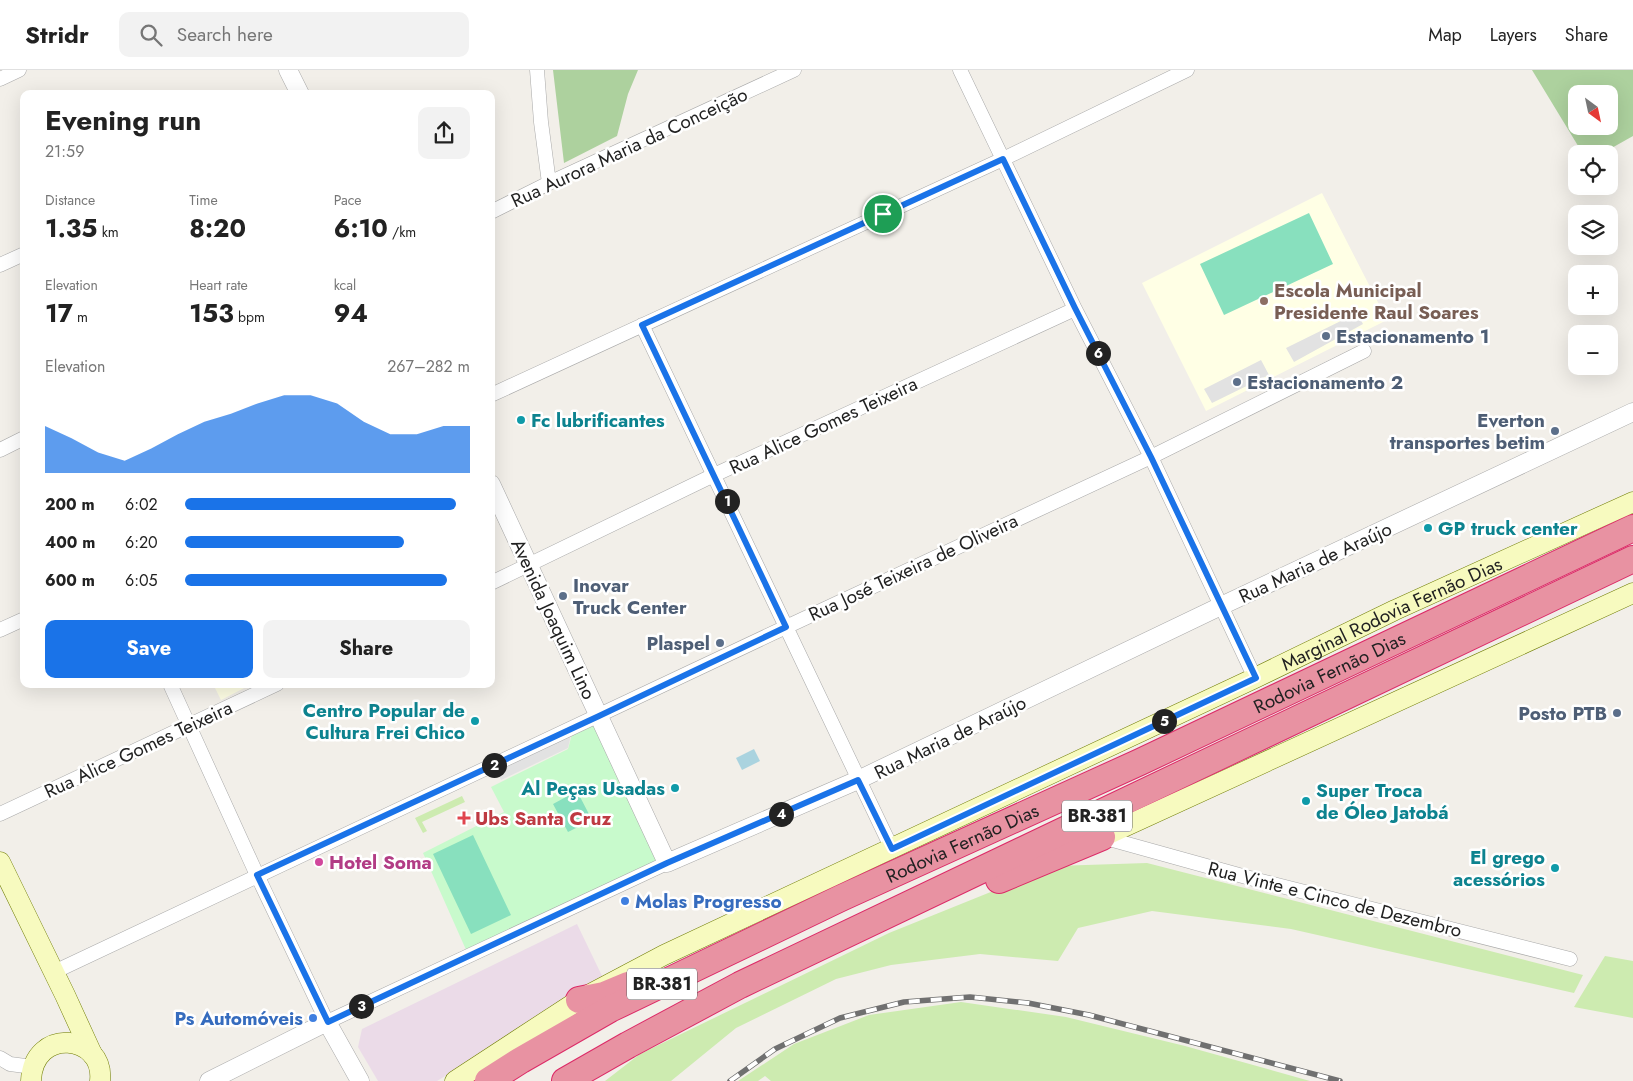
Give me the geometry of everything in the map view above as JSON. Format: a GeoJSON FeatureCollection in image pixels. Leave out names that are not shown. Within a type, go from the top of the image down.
{"type":"FeatureCollection","features":[{"type":"Feature","properties":{"kind":"highway","name":"Rodovia Fernão Dias"},"geometry":{"type":"LineString","coordinates":[[488,1081],[610,1009],[841,898],[1140,762],[1633,528]]}},
{"type":"Feature","properties":{"kind":"highway","name":"Rodovia Fernão Dias"},"geometry":{"type":"LineString","coordinates":[[565,1081],[628,1044],[731,990],[1633,559]]}},
{"type":"Feature","properties":{"kind":"highway"},"geometry":{"type":"LineString","coordinates":[[782,966],[1052,859],[1102,837]]}},
{"type":"Feature","properties":{"kind":"highway"},"geometry":{"type":"LineString","coordinates":[[579,1000],[604,996],[808,906],[841,898]]}},
{"type":"Feature","properties":{"kind":"main road","name":"Marginal Rodovia Fernão Dias"},"geometry":{"type":"LineString","coordinates":[[455,1081],[579,1000],[664,955],[1256,678],[1395,610],[1633,502]]}},
{"type":"Feature","properties":{"kind":"main road","name":"BR-381"},"geometry":{"type":"LineString","coordinates":[[1102,837],[1633,593]]}},
{"type":"Feature","properties":{"kind":"main road"},"geometry":{"type":"LineString","coordinates":[[0,862],[98,1063],[102,1079]]}},
{"type":"Feature","properties":{"kind":"main road"},"geometry":{"type":"LineString","coordinates":[[50,1046],[60,1030],[64,1019],[65,995]]}},
{"type":"Feature","properties":{"kind":"main road"},"geometry":{"type":"LineString","coordinates":[[32,1074],[40,1053],[60,1042],[83,1046],[92,1054]]}},
{"type":"Feature","properties":{"kind":"street"},"geometry":{"type":"LineString","coordinates":[[0,79],[19,70]]}},
{"type":"Feature","properties":{"kind":"street"},"geometry":{"type":"LineString","coordinates":[[288,70],[298,90]]}},
{"type":"Feature","properties":{"kind":"street"},"geometry":{"type":"LineString","coordinates":[[536,70],[550,183]]}},
{"type":"Feature","properties":{"kind":"street","name":"Rua Aurora Maria da Conceição"},"geometry":{"type":"LineString","coordinates":[[495,210],[794,70]]}},
{"type":"Feature","properties":{"kind":"street"},"geometry":{"type":"LineString","coordinates":[[960,70],[1075,308],[1151,457],[1256,678]]}},
{"type":"Feature","properties":{"kind":"street"},"geometry":{"type":"LineString","coordinates":[[495,393],[1003,159],[1187,70]]}},
{"type":"Feature","properties":{"kind":"street"},"geometry":{"type":"LineString","coordinates":[[0,265],[20,256]]}},
{"type":"Feature","properties":{"kind":"street","name":"Rua Alice Gomes Teixeira"},"geometry":{"type":"LineString","coordinates":[[495,582],[714,475],[1075,308]]}},
{"type":"Feature","properties":{"kind":"street"},"geometry":{"type":"LineString","coordinates":[[642,325],[892,849]]}},
{"type":"Feature","properties":{"kind":"street","name":"Rua José Teixeira de Oliveira"},"geometry":{"type":"LineString","coordinates":[[54,972],[257,875],[1151,457],[1364,351]]}},
{"type":"Feature","properties":{"kind":"street","name":"Rua Maria de Araújo"},"geometry":{"type":"LineString","coordinates":[[209,1081],[328,1022],[667,863],[858,780],[1633,412]]}},
{"type":"Feature","properties":{"kind":"street"},"geometry":{"type":"LineString","coordinates":[[0,450],[20,440]]}},
{"type":"Feature","properties":{"kind":"street","name":"Avenida Joaquim Lino"},"geometry":{"type":"LineString","coordinates":[[495,493],[667,863]]}},
{"type":"Feature","properties":{"kind":"street"},"geometry":{"type":"LineString","coordinates":[[0,630],[20,621]]}},
{"type":"Feature","properties":{"kind":"street"},"geometry":{"type":"LineString","coordinates":[[172,688],[257,875],[328,1022],[360,1081]]}},
{"type":"Feature","properties":{"kind":"street","name":"Rua Alice Gomes Teixeira"},"geometry":{"type":"LineString","coordinates":[[0,814],[268,688]]}},
{"type":"Feature","properties":{"kind":"street","name":"Rua Vinte e Cinco de Dezembro"},"geometry":{"type":"LineString","coordinates":[[1102,837],[1257,880],[1570,959]]}},
{"type":"Feature","properties":{"kind":"street"},"geometry":{"type":"LineString","coordinates":[[0,1058],[32,1074]]}},
{"type":"Feature","properties":{"kind":"shaded area","name":"Escola Municipal Presidente Raul Soares"},"geometry":{"type":"Polygon","coordinates":[[[1322,193],[1387,320],[1206,411],[1142,283],[1322,193]]]}},
{"type":"Feature","properties":{"kind":"shaded area","name":"Estacionamento 1"},"geometry":{"type":"Polygon","coordinates":[[[1357,313],[1363,324],[1294,362],[1286,348],[1357,313]]]}},
{"type":"Feature","properties":{"kind":"shaded area","name":"Estacionamento 2"},"geometry":{"type":"Polygon","coordinates":[[[1261,360],[1269,375],[1212,403],[1204,389],[1261,360]]]}},
{"type":"Feature","properties":{"kind":"shaded area"},"geometry":{"type":"Polygon","coordinates":[[[215,688],[244,688],[221,700],[215,688]]]}},
{"type":"Feature","properties":{"kind":"shaded area"},"geometry":{"type":"Polygon","coordinates":[[[571,735],[568,748],[501,780],[496,771],[571,735]]]}},
{"type":"Feature","properties":{"kind":"shaded area"},"geometry":{"type":"Polygon","coordinates":[[[577,924],[604,980],[437,1081],[378,1081],[358,1047],[362,1029],[577,924]]]}},
{"type":"Feature","properties":{"kind":"green space"},"geometry":{"type":"Polygon","coordinates":[[[553,70],[638,70],[628,94],[617,136],[564,163],[553,70]]]}},
{"type":"Feature","properties":{"kind":"green space"},"geometry":{"type":"Polygon","coordinates":[[[1532,70],[1633,70],[1633,136],[1617,145],[1578,145],[1571,135],[1618,135],[1618,85],[1568,85],[1568,129],[1532,70]]]}},
{"type":"Feature","properties":{"kind":"green space"},"geometry":{"type":"Polygon","coordinates":[[[1309,213],[1333,264],[1224,315],[1200,264],[1309,213]]]}},
{"type":"Feature","properties":{"kind":"green space"},"geometry":{"type":"Polygon","coordinates":[[[597,722],[660,861],[467,952],[423,853],[504,812],[491,787],[568,749],[572,734],[597,722]]]}},
{"type":"Feature","properties":{"kind":"green space"},"geometry":{"type":"Polygon","coordinates":[[[577,791],[592,820],[568,832],[553,804],[577,791]]]}},
{"type":"Feature","properties":{"kind":"green space"},"geometry":{"type":"Polygon","coordinates":[[[462,796],[465,802],[422,822],[427,831],[423,833],[415,818],[462,796]]]}},
{"type":"Feature","properties":{"kind":"green space"},"geometry":{"type":"Polygon","coordinates":[[[473,835],[511,915],[471,934],[433,854],[473,835]]]}},
{"type":"Feature","properties":{"kind":"green space"},"geometry":{"type":"Polygon","coordinates":[[[1147,863],[1583,975],[1574,993],[1291,929],[1152,911],[1078,928],[1058,961],[980,954],[891,965],[836,979],[736,1028],[671,1081],[605,1081],[640,1054],[889,933],[1055,866],[1147,863]]]}},
{"type":"Feature","properties":{"kind":"green space"},"geometry":{"type":"Polygon","coordinates":[[[1605,956],[1633,961],[1633,1018],[1574,1007],[1605,956]]]}},
{"type":"Feature","properties":{"kind":"green space"},"geometry":{"type":"Polygon","coordinates":[[[961,1002],[1066,1017],[1185,1046],[1310,1081],[771,1081],[765,1076],[758,1081],[738,1081],[794,1044],[869,1015],[961,1002]]]}},
{"type":"Feature","properties":{"kind":"water"},"geometry":{"type":"Polygon","coordinates":[[[754,749],[760,761],[742,770],[736,758],[754,749]]]}},
{"type":"Feature","properties":{"kind":"railway"},"geometry":{"type":"LineString","coordinates":[[730,1081],[775,1049],[840,1018],[904,1002],[970,997],[1028,1003],[1089,1015],[1340,1081]]}},
{"type":"Feature","properties":{"kind":"place","name":"Escola Municipal Presidente Raul Soares"},"geometry":{"type":"Point","coordinates":[1264,301]}},
{"type":"Feature","properties":{"kind":"place","name":"Estacionamento 1"},"geometry":{"type":"Point","coordinates":[1326,336]}},
{"type":"Feature","properties":{"kind":"place","name":"Estacionamento 2"},"geometry":{"type":"Point","coordinates":[1237,382]}},
{"type":"Feature","properties":{"kind":"place","name":"Fc lubrificantes"},"geometry":{"type":"Point","coordinates":[521,420]}},
{"type":"Feature","properties":{"kind":"place","name":"Everton transportes betim"},"geometry":{"type":"Point","coordinates":[1555,431]}},
{"type":"Feature","properties":{"kind":"place","name":"GP truck center"},"geometry":{"type":"Point","coordinates":[1428,528]}},
{"type":"Feature","properties":{"kind":"place","name":"Inovar Truck Center"},"geometry":{"type":"Point","coordinates":[563,596]}},
{"type":"Feature","properties":{"kind":"place","name":"Plaspel"},"geometry":{"type":"Point","coordinates":[720,643]}},
{"type":"Feature","properties":{"kind":"place","name":"Posto PTB"},"geometry":{"type":"Point","coordinates":[1617,713]}},
{"type":"Feature","properties":{"kind":"place","name":"Centro Popular de Cultura Frei Chico"},"geometry":{"type":"Point","coordinates":[475,721]}},
{"type":"Feature","properties":{"kind":"place","name":"Al Peças Usadas"},"geometry":{"type":"Point","coordinates":[675,788]}},
{"type":"Feature","properties":{"kind":"place","name":"Super Troca de Óleo Jatobá"},"geometry":{"type":"Point","coordinates":[1306,801]}},
{"type":"Feature","properties":{"kind":"place","name":"Ubs Santa Cruz"},"geometry":{"type":"Point","coordinates":[464,818]}},
{"type":"Feature","properties":{"kind":"place","name":"Hotel Soma"},"geometry":{"type":"Point","coordinates":[319,862]}},
{"type":"Feature","properties":{"kind":"place","name":"El grego acessórios"},"geometry":{"type":"Point","coordinates":[1555,868]}},
{"type":"Feature","properties":{"kind":"place","name":"Molas Progresso"},"geometry":{"type":"Point","coordinates":[625,901]}},
{"type":"Feature","properties":{"kind":"place","name":"Ps Automóveis"},"geometry":{"type":"Point","coordinates":[313,1018]}},
{"type":"Feature","properties":{"kind":"route"},"geometry":{"type":"LineString","coordinates":[[1003,159],[1075,308],[1151,457],[1256,678],[892,849],[858,780],[667,863],[328,1022],[257,875],[786,627],[642,325],[883,214],[1003,159]]}}]}
